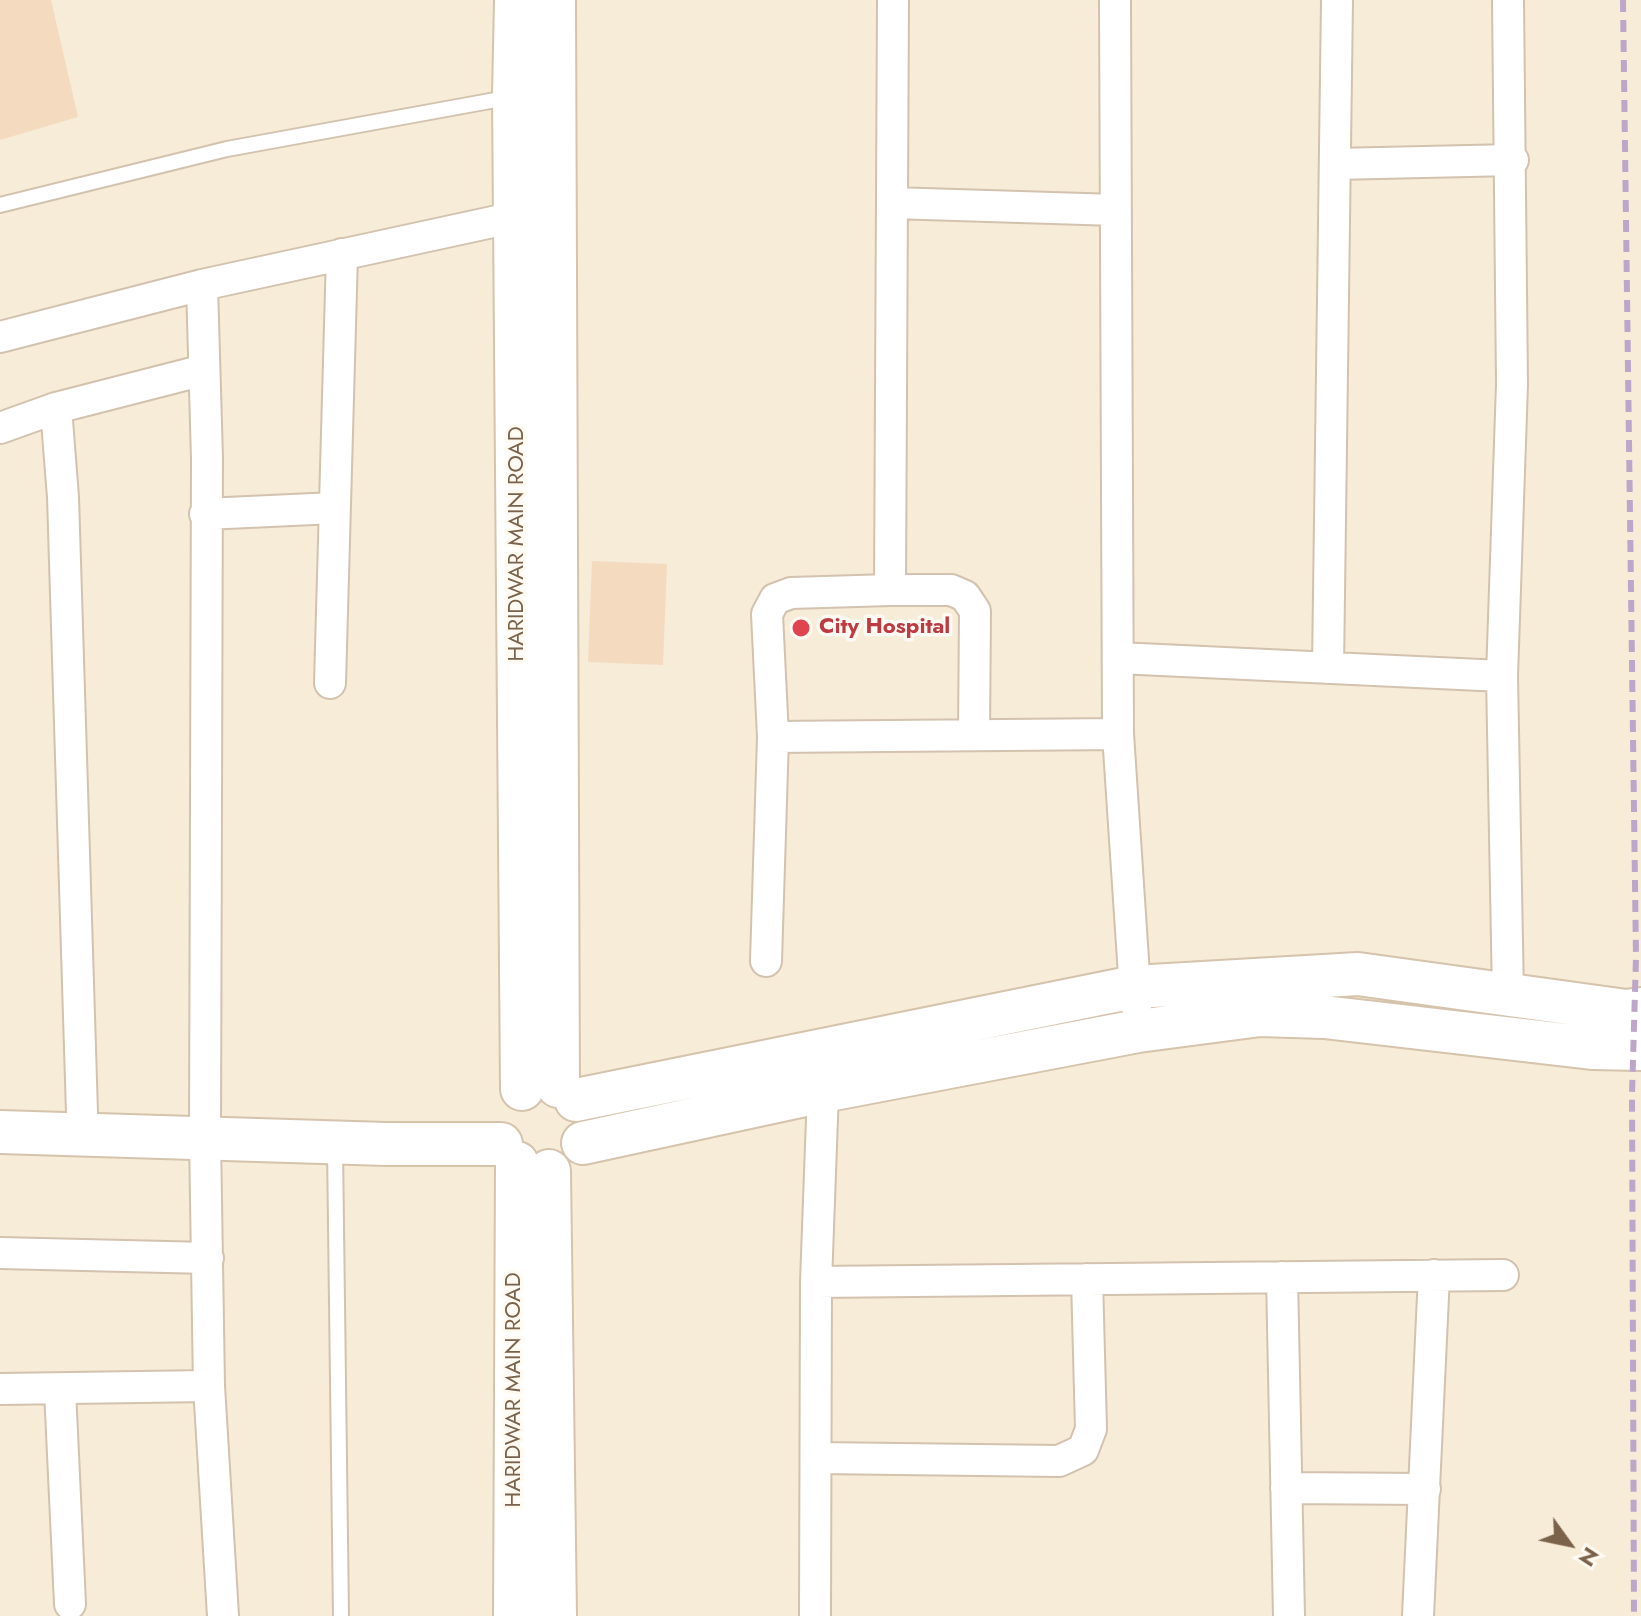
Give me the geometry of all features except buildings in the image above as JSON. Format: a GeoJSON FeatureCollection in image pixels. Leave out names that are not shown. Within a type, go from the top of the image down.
{"type":"FeatureCollection","features":[{"type":"Feature","properties":{"kind":"main road","name":"HARIDWAR MAIN ROAD"},"geometry":{"type":"LineString","coordinates":[[515,1616],[532,1125],[556,209],[516,0]]}},
{"type":"Feature","properties":{"kind":"main road","name":"HARIDWAR MAIN ROAD"},"geometry":{"type":"LineString","coordinates":[[554,0],[533,91],[515,216],[532,1125],[555,1616]]}},
{"type":"Feature","properties":{"kind":"main road"},"geometry":{"type":"LineString","coordinates":[[0,1111],[82,1113],[335,1142],[532,1125],[1134,987],[1358,974],[1626,1011],[1641,1009]]}},
{"type":"Feature","properties":{"kind":"main road"},"geometry":{"type":"LineString","coordinates":[[0,1132],[206,1125],[532,1125],[570,1162],[583,1143],[823,1091],[1138,1031],[1260,1015],[1308,1017],[1592,1048],[1641,1049]]}},
{"type":"Feature","properties":{"kind":"street"},"geometry":{"type":"LineString","coordinates":[[890,590],[893,0]]}},
{"type":"Feature","properties":{"kind":"street"},"geometry":{"type":"LineString","coordinates":[[1115,0],[1118,734],[1138,1031]]}},
{"type":"Feature","properties":{"kind":"street"},"geometry":{"type":"LineString","coordinates":[[1328,668],[1337,0]]}},
{"type":"Feature","properties":{"kind":"street"},"geometry":{"type":"LineString","coordinates":[[1508,0],[1513,160],[1512,384],[1502,676],[1508,995]]}},
{"type":"Feature","properties":{"kind":"street"},"geometry":{"type":"LineString","coordinates":[[1335,164],[1513,160]]}},
{"type":"Feature","properties":{"kind":"street"},"geometry":{"type":"LineString","coordinates":[[892,203],[1116,210]]}},
{"type":"Feature","properties":{"kind":"street"},"geometry":{"type":"LineString","coordinates":[[0,337],[202,285],[556,209]]}},
{"type":"Feature","properties":{"kind":"street"},"geometry":{"type":"LineString","coordinates":[[330,683],[342,254]]}},
{"type":"Feature","properties":{"kind":"street"},"geometry":{"type":"LineString","coordinates":[[202,285],[209,1386],[223,1616]]}},
{"type":"Feature","properties":{"kind":"street"},"geometry":{"type":"LineString","coordinates":[[0,428],[56,408],[204,370]]}},
{"type":"Feature","properties":{"kind":"street"},"geometry":{"type":"LineString","coordinates":[[56,408],[63,497],[82,1113]]}},
{"type":"Feature","properties":{"kind":"street"},"geometry":{"type":"LineString","coordinates":[[205,514],[335,508]]}},
{"type":"Feature","properties":{"kind":"street"},"geometry":{"type":"LineString","coordinates":[[766,961],[773,737],[767,614],[775,599],[791,593],[890,590],[951,590],[965,596],[975,611],[974,735]]}},
{"type":"Feature","properties":{"kind":"street"},"geometry":{"type":"LineString","coordinates":[[1118,658],[1502,676]]}},
{"type":"Feature","properties":{"kind":"street"},"geometry":{"type":"LineString","coordinates":[[773,737],[1118,734]]}},
{"type":"Feature","properties":{"kind":"street"},"geometry":{"type":"LineString","coordinates":[[815,1616],[818,1458],[816,1282],[823,1091]]}},
{"type":"Feature","properties":{"kind":"street"},"geometry":{"type":"LineString","coordinates":[[0,1253],[208,1258]]}},
{"type":"Feature","properties":{"kind":"street"},"geometry":{"type":"LineString","coordinates":[[1418,1616],[1434,1275]]}},
{"type":"Feature","properties":{"kind":"street"},"geometry":{"type":"LineString","coordinates":[[816,1282],[1503,1275]]}},
{"type":"Feature","properties":{"kind":"street"},"geometry":{"type":"LineString","coordinates":[[1282,1277],[1289,1616]]}},
{"type":"Feature","properties":{"kind":"street"},"geometry":{"type":"LineString","coordinates":[[818,1458],[1059,1461],[1083,1450],[1091,1429],[1087,1279]]}},
{"type":"Feature","properties":{"kind":"street"},"geometry":{"type":"LineString","coordinates":[[0,1389],[209,1386]]}},
{"type":"Feature","properties":{"kind":"street"},"geometry":{"type":"LineString","coordinates":[[60,1390],[70,1604]]}},
{"type":"Feature","properties":{"kind":"street"},"geometry":{"type":"LineString","coordinates":[[1286,1488],[1425,1489]]}},
{"type":"Feature","properties":{"kind":"lane"},"geometry":{"type":"LineString","coordinates":[[0,205],[227,149],[533,91]]}},
{"type":"Feature","properties":{"kind":"lane"},"geometry":{"type":"LineString","coordinates":[[335,1142],[341,1616]]}},
{"type":"Feature","properties":{"kind":"shaded area"},"geometry":{"type":"Polygon","coordinates":[[[0,0],[1641,0],[1641,1616],[0,1616],[0,0]]]}},
{"type":"Feature","properties":{"kind":"railway"},"geometry":{"type":"LineString","coordinates":[[1623,0],[1636,957],[1632,1095],[1634,1616]]}},
{"type":"Feature","properties":{"kind":"place","name":"City Hospital"},"geometry":{"type":"Point","coordinates":[801,628]}}]}
